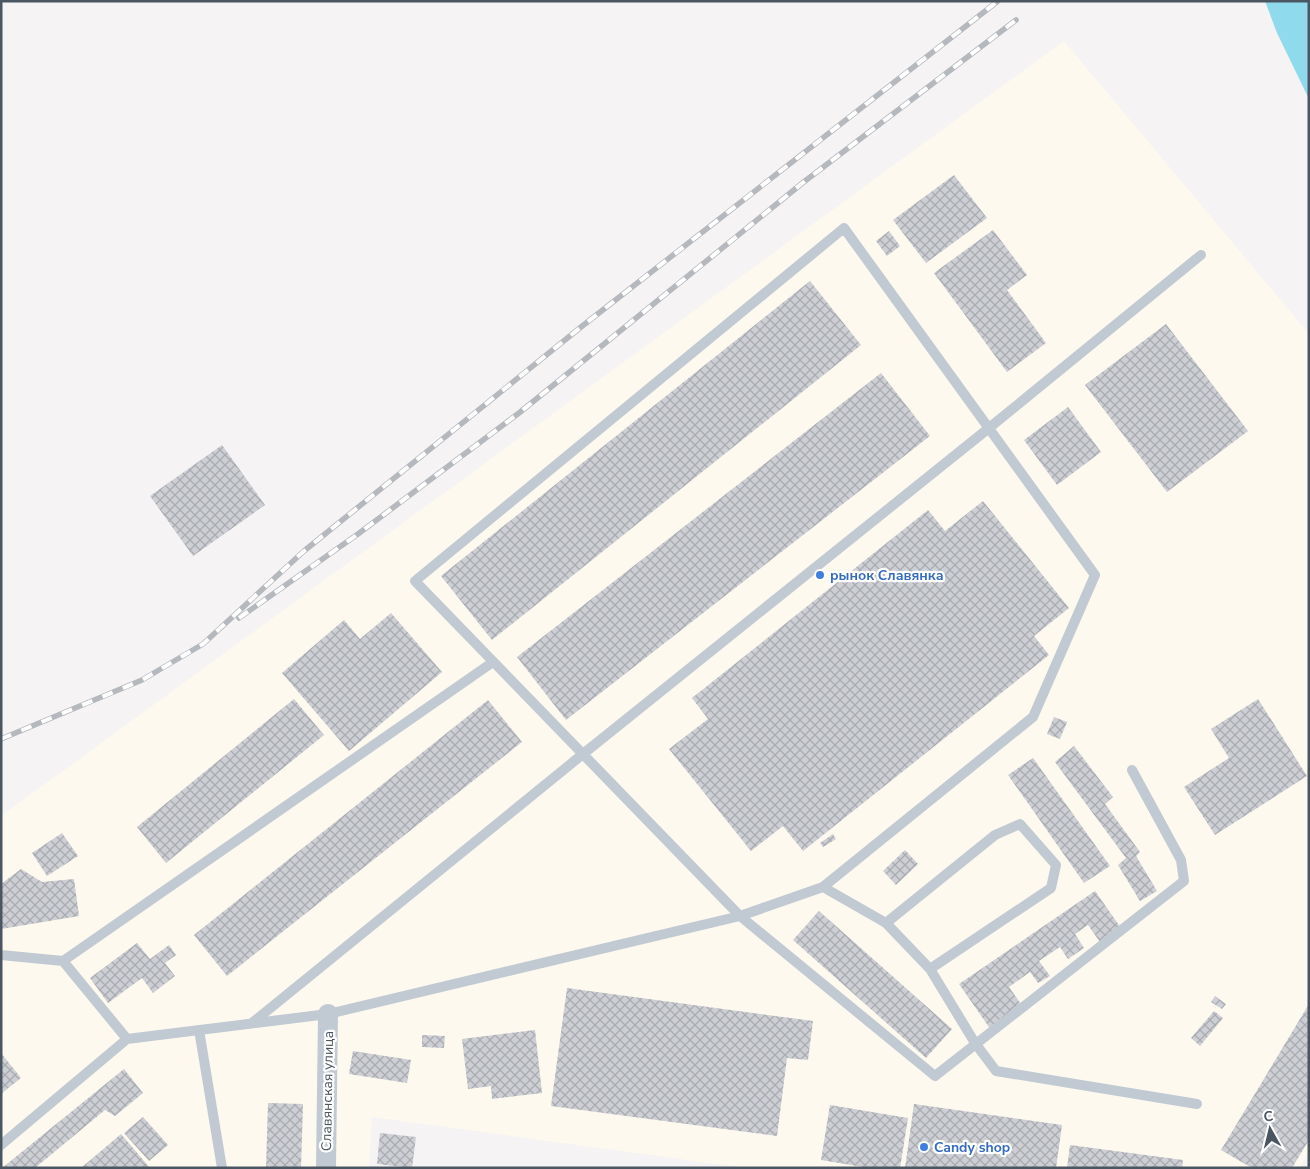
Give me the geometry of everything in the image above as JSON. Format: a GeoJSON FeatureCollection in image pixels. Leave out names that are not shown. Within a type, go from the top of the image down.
{"type":"FeatureCollection","features":[{"type":"Feature","properties":{"kind":"street","name":"Славянская улица"},"geometry":{"type":"LineString","coordinates":[[326,1168],[328,1014]]}},
{"type":"Feature","properties":{"kind":"lane"},"geometry":{"type":"LineString","coordinates":[[1,1145],[127,1038],[328,1014],[740,916],[823,887],[1033,717],[1095,574],[844,228],[415,581],[740,916],[935,1076],[1184,881],[1181,860],[1132,770]]}},
{"type":"Feature","properties":{"kind":"lane"},"geometry":{"type":"LineString","coordinates":[[252,1024],[582,754],[989,428],[1201,255]]}},
{"type":"Feature","properties":{"kind":"lane"},"geometry":{"type":"LineString","coordinates":[[1,955],[63,961],[493,662]]}},
{"type":"Feature","properties":{"kind":"lane"},"geometry":{"type":"LineString","coordinates":[[886,923],[995,835],[1020,824],[1056,865],[1051,888],[930,969]]}},
{"type":"Feature","properties":{"kind":"lane"},"geometry":{"type":"LineString","coordinates":[[823,887],[886,923],[930,969],[975,1043],[996,1071],[1197,1104]]}},
{"type":"Feature","properties":{"kind":"lane"},"geometry":{"type":"LineString","coordinates":[[63,961],[127,1038]]}},
{"type":"Feature","properties":{"kind":"lane"},"geometry":{"type":"LineString","coordinates":[[199,1030],[222,1168]]}},
{"type":"Feature","properties":{"kind":"shaded area","name":"рынок Славянка"},"geometry":{"type":"Polygon","coordinates":[[[1064,41],[1309,334],[1309,1152],[1299,1168],[745,1168],[372,1117],[369,1168],[1,1168],[1,816],[1064,41]]]}},
{"type":"Feature","properties":{"kind":"water"},"geometry":{"type":"Polygon","coordinates":[[[1265,1],[1309,1],[1309,99],[1277,33],[1265,1]]]}},
{"type":"Feature","properties":{"kind":"building"},"geometry":{"type":"Polygon","coordinates":[[[954,175],[987,218],[926,263],[893,220],[954,175]]]}},
{"type":"Feature","properties":{"kind":"building"},"geometry":{"type":"Polygon","coordinates":[[[993,230],[1027,275],[1007,290],[1046,343],[1007,372],[934,273],[993,230]]]}},
{"type":"Feature","properties":{"kind":"building"},"geometry":{"type":"Polygon","coordinates":[[[889,231],[900,246],[887,256],[876,241],[889,231]]]}},
{"type":"Feature","properties":{"kind":"building"},"geometry":{"type":"Polygon","coordinates":[[[810,281],[861,345],[492,640],[441,576],[810,281]]]}},
{"type":"Feature","properties":{"kind":"building"},"geometry":{"type":"Polygon","coordinates":[[[1166,324],[1248,431],[1167,492],[1085,385],[1166,324]]]}},
{"type":"Feature","properties":{"kind":"building"},"geometry":{"type":"Polygon","coordinates":[[[881,373],[930,436],[566,720],[517,657],[881,373]]]}},
{"type":"Feature","properties":{"kind":"building"},"geometry":{"type":"Polygon","coordinates":[[[1068,407],[1101,452],[1057,485],[1024,440],[1068,407]]]}},
{"type":"Feature","properties":{"kind":"building"},"geometry":{"type":"Polygon","coordinates":[[[222,445],[265,505],[193,556],[150,496],[222,445]]]}},
{"type":"Feature","properties":{"kind":"building"},"geometry":{"type":"Polygon","coordinates":[[[983,501],[1069,608],[1034,636],[1049,655],[803,851],[783,826],[751,851],[669,749],[708,719],[692,698],[928,510],[945,531],[983,501]]]}},
{"type":"Feature","properties":{"kind":"building"},"geometry":{"type":"Polygon","coordinates":[[[391,613],[442,672],[349,751],[282,673],[344,620],[360,639],[391,613]]]}},
{"type":"Feature","properties":{"kind":"building"},"geometry":{"type":"Polygon","coordinates":[[[294,699],[324,735],[166,863],[137,827],[294,699]]]}},
{"type":"Feature","properties":{"kind":"building"},"geometry":{"type":"Polygon","coordinates":[[[1258,699],[1307,776],[1215,835],[1184,787],[1229,758],[1211,729],[1258,699]]]}},
{"type":"Feature","properties":{"kind":"building"},"geometry":{"type":"Polygon","coordinates":[[[488,700],[522,742],[227,976],[194,935],[488,700]]]}},
{"type":"Feature","properties":{"kind":"building"},"geometry":{"type":"Polygon","coordinates":[[[1054,717],[1067,722],[1060,739],[1047,734],[1054,717]]]}},
{"type":"Feature","properties":{"kind":"building"},"geometry":{"type":"Polygon","coordinates":[[[1074,746],[1113,797],[1105,804],[1140,852],[1136,856],[1157,891],[1140,901],[1118,865],[1126,858],[1055,762],[1074,746]]]}},
{"type":"Feature","properties":{"kind":"building"},"geometry":{"type":"Polygon","coordinates":[[[1033,758],[1110,866],[1084,883],[1008,775],[1033,758]]]}},
{"type":"Feature","properties":{"kind":"building"},"geometry":{"type":"Polygon","coordinates":[[[62,833],[78,856],[47,876],[32,853],[62,833]]]}},
{"type":"Feature","properties":{"kind":"building"},"geometry":{"type":"Polygon","coordinates":[[[833,834],[836,839],[823,847],[820,843],[833,834]]]}},
{"type":"Feature","properties":{"kind":"building"},"geometry":{"type":"Polygon","coordinates":[[[905,850],[918,864],[896,885],[883,871],[905,850]]]}},
{"type":"Feature","properties":{"kind":"building"},"geometry":{"type":"Polygon","coordinates":[[[21,869],[42,882],[74,879],[79,916],[1,929],[1,884],[21,869]]]}},
{"type":"Feature","properties":{"kind":"building"},"geometry":{"type":"Polygon","coordinates":[[[1095,891],[1121,928],[1100,942],[1088,925],[1075,934],[1084,948],[1068,959],[1060,947],[1039,961],[1050,976],[1038,983],[1030,972],[1009,987],[1023,1007],[991,1030],[959,984],[1095,891]]]}},
{"type":"Feature","properties":{"kind":"building"},"geometry":{"type":"Polygon","coordinates":[[[819,911],[952,1029],[926,1058],[793,940],[819,911]]]}},
{"type":"Feature","properties":{"kind":"building"},"geometry":{"type":"Polygon","coordinates":[[[137,943],[150,959],[169,945],[176,955],[165,963],[175,976],[153,993],[142,978],[108,1003],[90,978],[137,943]]]}},
{"type":"Feature","properties":{"kind":"building"},"geometry":{"type":"Polygon","coordinates":[[[567,988],[813,1021],[808,1060],[787,1058],[777,1136],[551,1106],[567,988]]]}},
{"type":"Feature","properties":{"kind":"building"},"geometry":{"type":"Polygon","coordinates":[[[1215,996],[1226,1004],[1222,1009],[1211,1002],[1215,996]]]}},
{"type":"Feature","properties":{"kind":"building"},"geometry":{"type":"Polygon","coordinates":[[[1309,1004],[1309,1140],[1292,1168],[1252,1168],[1221,1150],[1309,1004]]]}},
{"type":"Feature","properties":{"kind":"building"},"geometry":{"type":"Polygon","coordinates":[[[1214,1011],[1223,1018],[1200,1046],[1191,1038],[1214,1011]]]}},
{"type":"Feature","properties":{"kind":"building"},"geometry":{"type":"Polygon","coordinates":[[[535,1030],[542,1093],[492,1099],[491,1086],[468,1089],[462,1039],[535,1030]]]}},
{"type":"Feature","properties":{"kind":"building"},"geometry":{"type":"Polygon","coordinates":[[[422,1035],[445,1036],[444,1048],[422,1047],[422,1035]]]}},
{"type":"Feature","properties":{"kind":"building"},"geometry":{"type":"Polygon","coordinates":[[[353,1051],[411,1060],[407,1083],[349,1074],[353,1051]]]}},
{"type":"Feature","properties":{"kind":"building"},"geometry":{"type":"Polygon","coordinates":[[[1,1053],[21,1078],[1,1094],[1,1053]]]}},
{"type":"Feature","properties":{"kind":"building"},"geometry":{"type":"Polygon","coordinates":[[[124,1069],[143,1093],[115,1116],[105,1110],[35,1168],[2,1168],[124,1069]]]}},
{"type":"Feature","properties":{"kind":"building"},"geometry":{"type":"Polygon","coordinates":[[[268,1103],[303,1104],[301,1168],[266,1168],[268,1103]]]}},
{"type":"Feature","properties":{"kind":"building"},"geometry":{"type":"Polygon","coordinates":[[[914,1104],[1062,1125],[1056,1168],[905,1168],[914,1104]]]}},
{"type":"Feature","properties":{"kind":"building"},"geometry":{"type":"Polygon","coordinates":[[[830,1105],[908,1118],[900,1168],[869,1168],[821,1160],[830,1105]]]}},
{"type":"Feature","properties":{"kind":"building"},"geometry":{"type":"Polygon","coordinates":[[[143,1117],[168,1145],[149,1161],[124,1133],[143,1117]]]}},
{"type":"Feature","properties":{"kind":"building"},"geometry":{"type":"Polygon","coordinates":[[[380,1133],[416,1137],[412,1168],[377,1164],[380,1133]]]}},
{"type":"Feature","properties":{"kind":"building"},"geometry":{"type":"Polygon","coordinates":[[[121,1134],[150,1168],[81,1168],[121,1134]]]}},
{"type":"Feature","properties":{"kind":"building"},"geometry":{"type":"Polygon","coordinates":[[[1070,1145],[1183,1160],[1182,1168],[1067,1168],[1070,1145]]]}},
{"type":"Feature","properties":{"kind":"railway"},"geometry":{"type":"LineString","coordinates":[[1,739],[142,680],[203,644],[304,551],[581,327],[998,1]]}},
{"type":"Feature","properties":{"kind":"railway"},"geometry":{"type":"LineString","coordinates":[[239,618],[358,534],[519,413],[805,181],[1016,20]]}},
{"type":"Feature","properties":{"kind":"place","name":"рынок Славянка"},"geometry":{"type":"Point","coordinates":[820,575]}},
{"type":"Feature","properties":{"kind":"place","name":"Candy shop"},"geometry":{"type":"Point","coordinates":[924,1147]}}]}
